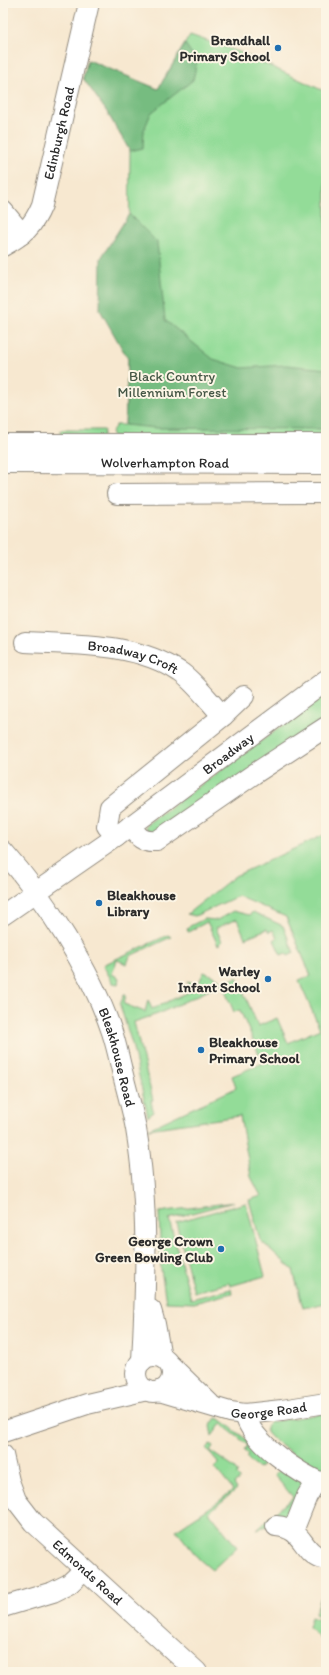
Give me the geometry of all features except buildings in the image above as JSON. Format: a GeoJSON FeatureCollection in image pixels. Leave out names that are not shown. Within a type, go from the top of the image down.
{"type":"FeatureCollection","features":[{"type":"Feature","properties":{"kind":"highway","name":"Wolverhampton Road"},"geometry":{"type":"LineString","coordinates":[[3,445],[326,445]]}},
{"type":"Feature","properties":{"kind":"highway","name":"Wolverhampton Road"},"geometry":{"type":"LineString","coordinates":[[3,462],[326,463]]}},
{"type":"Feature","properties":{"kind":"street","name":"Edinburgh Road"},"geometry":{"type":"LineString","coordinates":[[3,246],[29,229],[36,220],[42,205],[89,3]]}},
{"type":"Feature","properties":{"kind":"street"},"geometry":{"type":"LineString","coordinates":[[3,211],[22,234]]}},
{"type":"Feature","properties":{"kind":"street"},"geometry":{"type":"LineString","coordinates":[[130,500],[326,493]]}},
{"type":"Feature","properties":{"kind":"street","name":"Broadway Croft"},"geometry":{"type":"LineString","coordinates":[[25,642],[117,648],[154,658],[181,672],[223,716]]}},
{"type":"Feature","properties":{"kind":"street","name":"Broadway"},"geometry":{"type":"LineString","coordinates":[[3,915],[123,831],[326,680]]}},
{"type":"Feature","properties":{"kind":"street"},"geometry":{"type":"LineString","coordinates":[[244,696],[223,716],[110,807],[107,826],[123,831],[146,842],[157,841],[326,726]]}},
{"type":"Feature","properties":{"kind":"street","name":"Bleakhouse Road"},"geometry":{"type":"LineString","coordinates":[[3,851],[17,867],[61,930],[85,971],[113,1032],[136,1128],[139,1153],[142,1181],[146,1292],[155,1324],[152,1373]]}},
{"type":"Feature","properties":{"kind":"street"},"geometry":{"type":"LineString","coordinates":[[3,1432],[87,1404],[152,1373]]}},
{"type":"Feature","properties":{"kind":"street","name":"George Road"},"geometry":{"type":"LineString","coordinates":[[152,1373],[212,1406],[230,1412],[245,1414],[326,1403]]}},
{"type":"Feature","properties":{"kind":"street","name":"George Road"},"geometry":{"type":"LineString","coordinates":[[152,1373],[212,1406]]}},
{"type":"Feature","properties":{"kind":"street"},"geometry":{"type":"LineString","coordinates":[[245,1414],[247,1422],[258,1438],[281,1458],[321,1483],[307,1496],[284,1528],[301,1539],[310,1552],[321,1558]]}},
{"type":"Feature","properties":{"kind":"street","name":"Edmonds Road"},"geometry":{"type":"LineString","coordinates":[[3,1455],[9,1481],[16,1500],[33,1522],[197,1672]]}},
{"type":"Feature","properties":{"kind":"street"},"geometry":{"type":"LineString","coordinates":[[3,1607],[53,1592],[69,1584],[84,1570]]}},
{"type":"Feature","properties":{"kind":"green space"},"geometry":{"type":"Polygon","coordinates":[[[190,35],[242,53],[326,92],[326,438],[113,436],[111,433],[116,425],[125,425],[128,359],[130,151],[107,112],[83,78],[88,60],[158,89],[190,35]]]}},
{"type":"Feature","properties":{"kind":"green space"},"geometry":{"type":"Polygon","coordinates":[[[185,44],[197,61],[193,80],[151,113],[144,130],[143,148],[130,151],[107,112],[83,78],[88,60],[158,89],[185,44]]]}},
{"type":"Feature","properties":{"kind":"green space","name":"Black Country Millennium Forest"},"geometry":{"type":"Polygon","coordinates":[[[129,214],[157,242],[165,320],[213,359],[242,368],[286,365],[326,369],[326,429],[155,428],[125,425],[128,359],[100,310],[101,258],[129,214]]]}},
{"type":"Feature","properties":{"kind":"green space"},"geometry":{"type":"Polygon","coordinates":[[[61,430],[104,430],[102,439],[60,439],[61,430]]]}},
{"type":"Feature","properties":{"kind":"green space"},"geometry":{"type":"Polygon","coordinates":[[[326,694],[326,720],[152,837],[145,828],[147,824],[326,694]]]}},
{"type":"Feature","properties":{"kind":"green space"},"geometry":{"type":"Polygon","coordinates":[[[326,834],[326,967],[323,968],[326,976],[326,1303],[303,1308],[293,1270],[260,1240],[249,1200],[261,1196],[251,1177],[240,1116],[148,1129],[236,1088],[232,1076],[263,1063],[240,1010],[234,1012],[222,984],[237,977],[258,1026],[277,1018],[288,1043],[320,1029],[299,981],[311,976],[286,917],[238,896],[195,916],[187,914],[235,876],[326,834]]]}},
{"type":"Feature","properties":{"kind":"green space"},"geometry":{"type":"Polygon","coordinates":[[[233,911],[249,915],[253,912],[283,926],[294,953],[288,956],[286,953],[281,955],[274,940],[277,938],[273,930],[269,932],[267,929],[245,938],[237,919],[216,928],[222,942],[218,945],[207,922],[188,932],[187,929],[190,926],[204,919],[217,920],[233,911]]]}},
{"type":"Feature","properties":{"kind":"green space"},"geometry":{"type":"Polygon","coordinates":[[[168,935],[171,937],[130,956],[127,964],[117,960],[112,974],[119,978],[118,984],[113,983],[103,965],[168,935]]]}},
{"type":"Feature","properties":{"kind":"green space"},"geometry":{"type":"Polygon","coordinates":[[[204,972],[220,979],[222,984],[158,1014],[134,1022],[153,1100],[151,1100],[153,1112],[148,1117],[132,1044],[120,1005],[124,994],[126,994],[124,1004],[145,1012],[148,1000],[152,1009],[191,991],[187,982],[198,984],[204,972]]]}},
{"type":"Feature","properties":{"kind":"green space"},"geometry":{"type":"Polygon","coordinates":[[[234,1202],[169,1219],[191,1299],[231,1289],[232,1293],[194,1303],[166,1302],[161,1269],[159,1212],[234,1202]]]}},
{"type":"Feature","properties":{"kind":"green space","name":"George Crown Green Bowling Club"},"geometry":{"type":"Polygon","coordinates":[[[246,1203],[265,1276],[230,1286],[229,1283],[194,1292],[176,1222],[246,1203]]]}},
{"type":"Feature","properties":{"kind":"green space"},"geometry":{"type":"Polygon","coordinates":[[[326,1413],[326,1474],[285,1448],[266,1431],[266,1427],[270,1422],[326,1413]]]}},
{"type":"Feature","properties":{"kind":"green space"},"geometry":{"type":"Polygon","coordinates":[[[216,1418],[220,1419],[270,1458],[258,1469],[246,1457],[248,1454],[244,1451],[248,1445],[221,1424],[212,1436],[210,1426],[216,1418]]]}},
{"type":"Feature","properties":{"kind":"green space"},"geometry":{"type":"Polygon","coordinates":[[[210,1444],[213,1446],[210,1451],[233,1467],[238,1473],[236,1475],[240,1479],[234,1484],[237,1489],[209,1512],[237,1547],[212,1570],[199,1559],[176,1530],[218,1502],[233,1490],[215,1468],[219,1463],[206,1448],[210,1444]]]}},
{"type":"Feature","properties":{"kind":"green space"},"geometry":{"type":"Polygon","coordinates":[[[282,1468],[306,1483],[287,1521],[257,1529],[293,1497],[274,1475],[282,1468]]]}},
{"type":"Feature","properties":{"kind":"green space"},"geometry":{"type":"Polygon","coordinates":[[[326,1582],[326,1618],[315,1614],[326,1582]]]}},
{"type":"Feature","properties":{"kind":"green space"},"geometry":{"type":"Polygon","coordinates":[[[311,1617],[326,1622],[326,1645],[308,1627],[311,1617]]]}},
{"type":"Feature","properties":{"kind":"place","name":"Brandhall Primary School"},"geometry":{"type":"Point","coordinates":[278,48]}},
{"type":"Feature","properties":{"kind":"place","name":"Bleakhouse Library"},"geometry":{"type":"Point","coordinates":[99,903]}},
{"type":"Feature","properties":{"kind":"place","name":"Warley Infant School"},"geometry":{"type":"Point","coordinates":[268,979]}},
{"type":"Feature","properties":{"kind":"place","name":"Bleakhouse Primary School"},"geometry":{"type":"Point","coordinates":[201,1050]}},
{"type":"Feature","properties":{"kind":"place","name":"George Crown Green Bowling Club"},"geometry":{"type":"Point","coordinates":[221,1249]}}]}
